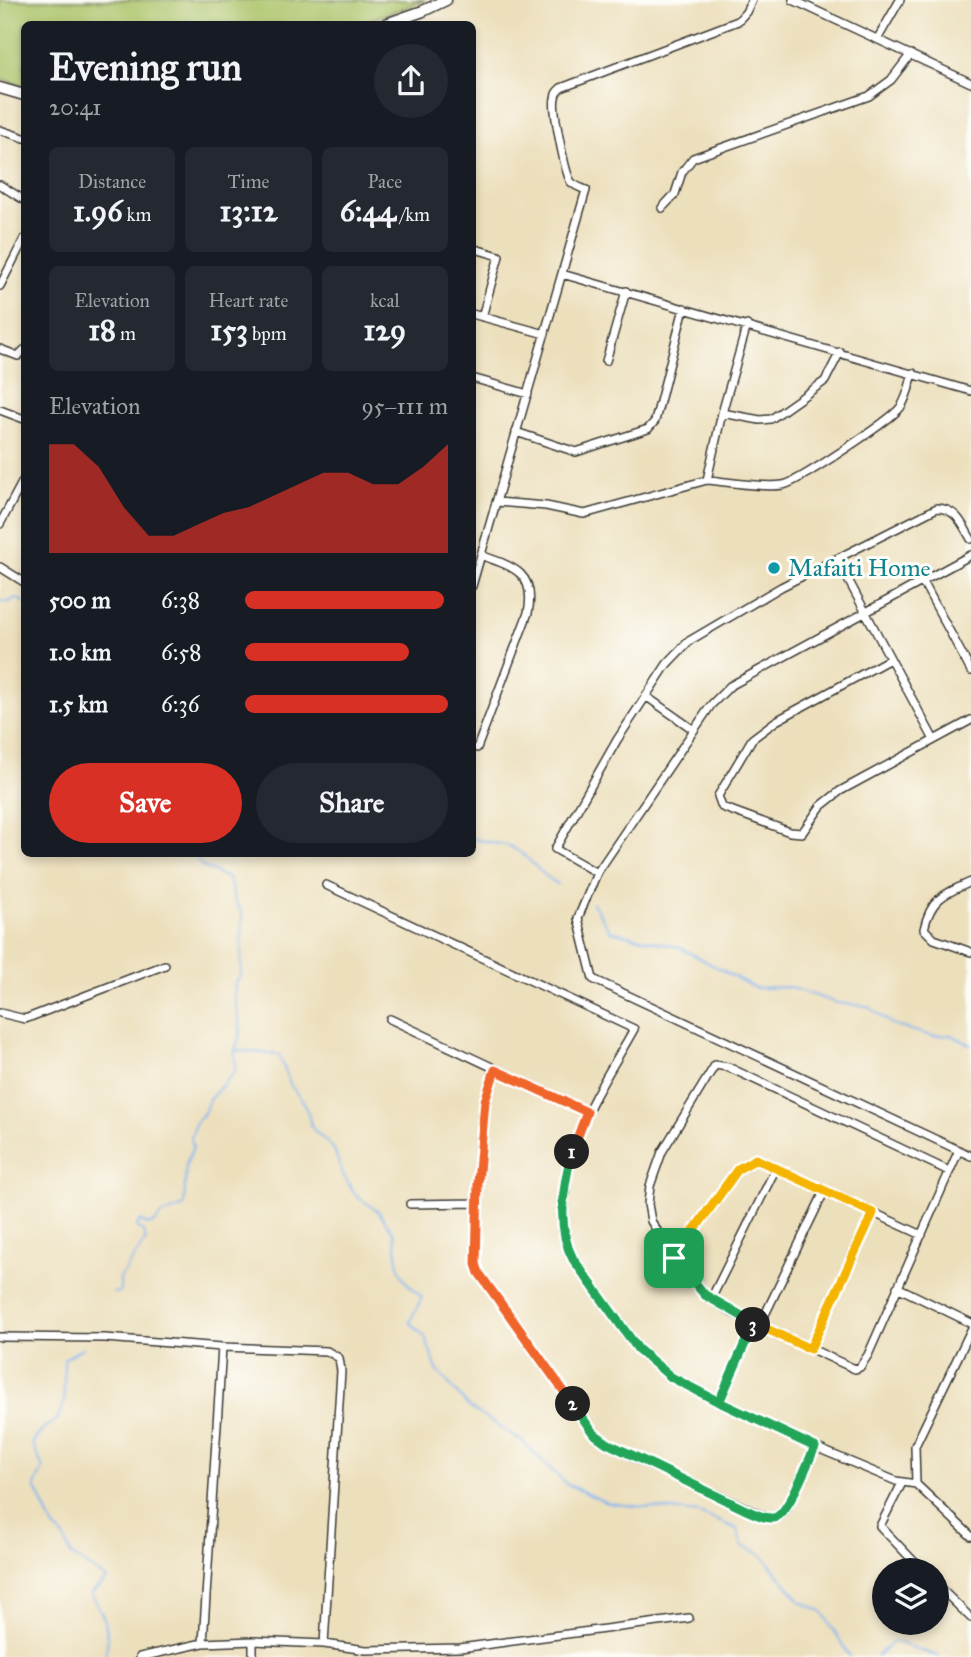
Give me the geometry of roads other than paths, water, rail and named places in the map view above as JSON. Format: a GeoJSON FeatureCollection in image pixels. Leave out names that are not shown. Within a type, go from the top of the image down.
{"type":"FeatureCollection","features":[{"type":"Feature","properties":{"kind":"street"},"geometry":{"type":"LineString","coordinates":[[395,21],[446,0]]}},
{"type":"Feature","properties":{"kind":"street"},"geometry":{"type":"LineString","coordinates":[[476,575],[586,190],[575,185],[570,179],[554,102],[556,93],[561,88],[738,21],[747,12],[752,0]]}},
{"type":"Feature","properties":{"kind":"street"},"geometry":{"type":"LineString","coordinates":[[793,0],[971,83]]}},
{"type":"Feature","properties":{"kind":"street"},"geometry":{"type":"LineString","coordinates":[[878,38],[900,0]]}},
{"type":"Feature","properties":{"kind":"street"},"geometry":{"type":"LineString","coordinates":[[662,208],[675,194],[682,172],[693,158],[869,96],[891,80],[911,54]]}},
{"type":"Feature","properties":{"kind":"street"},"geometry":{"type":"LineString","coordinates":[[0,89],[21,94]]}},
{"type":"Feature","properties":{"kind":"street"},"geometry":{"type":"LineString","coordinates":[[0,130],[21,137]]}},
{"type":"Feature","properties":{"kind":"street"},"geometry":{"type":"LineString","coordinates":[[0,185],[21,198]]}},
{"type":"Feature","properties":{"kind":"street"},"geometry":{"type":"LineString","coordinates":[[0,285],[21,245]]}},
{"type":"Feature","properties":{"kind":"street"},"geometry":{"type":"LineString","coordinates":[[476,249],[499,256],[482,317]]}},
{"type":"Feature","properties":{"kind":"street"},"geometry":{"type":"LineString","coordinates":[[562,274],[971,391]]}},
{"type":"Feature","properties":{"kind":"street"},"geometry":{"type":"LineString","coordinates":[[606,361],[626,291]]}},
{"type":"Feature","properties":{"kind":"street"},"geometry":{"type":"LineString","coordinates":[[516,432],[576,452],[648,429],[656,416],[684,308]]}},
{"type":"Feature","properties":{"kind":"street"},"geometry":{"type":"LineString","coordinates":[[476,315],[545,334]]}},
{"type":"Feature","properties":{"kind":"street"},"geometry":{"type":"LineString","coordinates":[[707,480],[722,413],[747,325]]}},
{"type":"Feature","properties":{"kind":"street"},"geometry":{"type":"LineString","coordinates":[[0,349],[18,356],[21,353]]}},
{"type":"Feature","properties":{"kind":"street"},"geometry":{"type":"LineString","coordinates":[[722,413],[760,420],[771,419],[825,381],[840,352]]}},
{"type":"Feature","properties":{"kind":"street"},"geometry":{"type":"LineString","coordinates":[[497,502],[546,506],[584,514],[707,480],[777,485],[793,482],[894,413],[905,400],[913,373]]}},
{"type":"Feature","properties":{"kind":"street"},"geometry":{"type":"LineString","coordinates":[[476,379],[528,394]]}},
{"type":"Feature","properties":{"kind":"street"},"geometry":{"type":"LineString","coordinates":[[0,410],[21,418]]}},
{"type":"Feature","properties":{"kind":"street"},"geometry":{"type":"LineString","coordinates":[[0,524],[21,485]]}},
{"type":"Feature","properties":{"kind":"street"},"geometry":{"type":"LineString","coordinates":[[597,873],[555,849],[617,740],[667,664],[689,642],[781,587],[937,508],[956,514],[971,539]]}},
{"type":"Feature","properties":{"kind":"street"},"geometry":{"type":"LineString","coordinates":[[971,555],[730,686],[711,705],[597,873],[578,918],[593,979],[971,1156]]}},
{"type":"Feature","properties":{"kind":"street"},"geometry":{"type":"LineString","coordinates":[[477,748],[528,613],[531,594],[525,579],[514,568],[483,556]]}},
{"type":"Feature","properties":{"kind":"street"},"geometry":{"type":"LineString","coordinates":[[837,559],[934,740]]}},
{"type":"Feature","properties":{"kind":"street"},"geometry":{"type":"LineString","coordinates":[[0,567],[21,580]]}},
{"type":"Feature","properties":{"kind":"street"},"geometry":{"type":"LineString","coordinates":[[922,580],[971,671]]}},
{"type":"Feature","properties":{"kind":"street"},"geometry":{"type":"LineString","coordinates":[[890,659],[759,732],[752,739],[718,796],[724,809],[799,834],[821,806],[841,791],[971,720]]}},
{"type":"Feature","properties":{"kind":"street"},"geometry":{"type":"LineString","coordinates":[[647,697],[694,730]]}},
{"type":"Feature","properties":{"kind":"street"},"geometry":{"type":"LineString","coordinates":[[971,882],[941,895],[928,912],[924,929],[934,939],[971,952]]}},
{"type":"Feature","properties":{"kind":"street"},"geometry":{"type":"LineString","coordinates":[[326,885],[634,1029],[587,1112],[568,1165],[563,1210],[566,1247],[573,1259],[638,1349],[671,1377],[815,1447],[902,1483],[916,1484],[971,1536]]}},
{"type":"Feature","properties":{"kind":"street"},"geometry":{"type":"LineString","coordinates":[[0,1013],[25,1018],[165,965]]}},
{"type":"Feature","properties":{"kind":"street"},"geometry":{"type":"LineString","coordinates":[[390,1018],[587,1112]]}},
{"type":"Feature","properties":{"kind":"street"},"geometry":{"type":"LineString","coordinates":[[949,1171],[727,1067],[715,1065],[662,1152],[650,1186],[648,1204],[651,1221],[674,1258],[699,1290],[757,1324],[851,1368],[860,1367],[868,1355],[959,1150]]}},
{"type":"Feature","properties":{"kind":"street"},"geometry":{"type":"LineString","coordinates":[[495,1070],[485,1101],[474,1256],[479,1273],[593,1433],[607,1443],[746,1510],[769,1518],[780,1516],[787,1508],[815,1447]]}},
{"type":"Feature","properties":{"kind":"street"},"geometry":{"type":"LineString","coordinates":[[674,1258],[738,1169],[756,1159],[922,1235]]}},
{"type":"Feature","properties":{"kind":"street"},"geometry":{"type":"LineString","coordinates":[[711,1299],[776,1168]]}},
{"type":"Feature","properties":{"kind":"street"},"geometry":{"type":"LineString","coordinates":[[719,1402],[825,1190]]}},
{"type":"Feature","properties":{"kind":"street"},"geometry":{"type":"LineString","coordinates":[[410,1204],[477,1203]]}},
{"type":"Feature","properties":{"kind":"street"},"geometry":{"type":"LineString","coordinates":[[810,1349],[873,1213]]}},
{"type":"Feature","properties":{"kind":"street"},"geometry":{"type":"LineString","coordinates":[[897,1287],[971,1323]]}},
{"type":"Feature","properties":{"kind":"street"},"geometry":{"type":"LineString","coordinates":[[916,1484],[915,1446],[971,1329]]}},
{"type":"Feature","properties":{"kind":"street"},"geometry":{"type":"LineString","coordinates":[[0,1337],[105,1338],[222,1347],[327,1351],[339,1358],[341,1371],[324,1644]]}},
{"type":"Feature","properties":{"kind":"street"},"geometry":{"type":"LineString","coordinates":[[202,1643],[222,1347]]}},
{"type":"Feature","properties":{"kind":"street"},"geometry":{"type":"LineString","coordinates":[[902,1483],[880,1526],[911,1558]]}},
{"type":"Feature","properties":{"kind":"street"},"geometry":{"type":"LineString","coordinates":[[949,1597],[971,1618]]}},
{"type":"Feature","properties":{"kind":"street"},"geometry":{"type":"LineString","coordinates":[[140,1657],[202,1643],[253,1641],[324,1644],[366,1653],[460,1648],[690,1618]]}},
{"type":"Feature","properties":{"kind":"street"},"geometry":{"type":"LineString","coordinates":[[253,1641],[253,1657]]}},
{"type":"Feature","properties":{"kind":"street"},"geometry":{"type":"LineString","coordinates":[[460,1648],[461,1657]]}},
{"type":"Feature","properties":{"kind":"waterway"},"geometry":{"type":"LineString","coordinates":[[0,601],[10,602],[15,598],[21,601]]}},
{"type":"Feature","properties":{"kind":"waterway"},"geometry":{"type":"LineString","coordinates":[[476,839],[515,849],[558,884]]}},
{"type":"Feature","properties":{"kind":"waterway"},"geometry":{"type":"LineString","coordinates":[[113,1293],[120,1292],[120,1278],[146,1240],[143,1231],[136,1227],[140,1221],[148,1225],[155,1223],[161,1215],[184,1206],[186,1164],[193,1147],[191,1138],[195,1124],[204,1113],[209,1100],[235,1071],[235,1050],[241,1032],[234,996],[235,983],[241,976],[242,913],[234,900],[229,879],[203,867],[195,857]]}},
{"type":"Feature","properties":{"kind":"waterway"},"geometry":{"type":"LineString","coordinates":[[593,903],[610,931],[679,947],[755,988],[789,987],[837,1003],[867,1006],[895,1026],[933,1036],[951,1035],[971,1045]]}},
{"type":"Feature","properties":{"kind":"waterway"},"geometry":{"type":"LineString","coordinates":[[235,1050],[279,1055],[291,1086],[305,1104],[312,1128],[334,1149],[342,1173],[357,1197],[377,1210],[394,1233],[399,1268],[405,1281],[422,1297],[410,1322],[425,1337],[437,1370],[470,1408],[522,1441],[565,1483],[607,1503],[699,1513],[737,1529],[742,1546],[761,1554],[801,1602],[822,1611],[850,1657]]}},
{"type":"Feature","properties":{"kind":"waterway"},"geometry":{"type":"LineString","coordinates":[[84,1347],[64,1359],[64,1402],[57,1420],[45,1427],[32,1443],[43,1468],[35,1486],[54,1528],[64,1537],[71,1555],[107,1579],[91,1594],[106,1624],[108,1640],[105,1657]]}},
{"type":"Feature","properties":{"kind":"waterway"},"geometry":{"type":"LineString","coordinates":[[877,1657],[893,1641],[940,1657]]}},
{"type":"Feature","properties":{"kind":"place","name":"Mafaiti Home"},"geometry":{"type":"Point","coordinates":[774,568]}}]}
